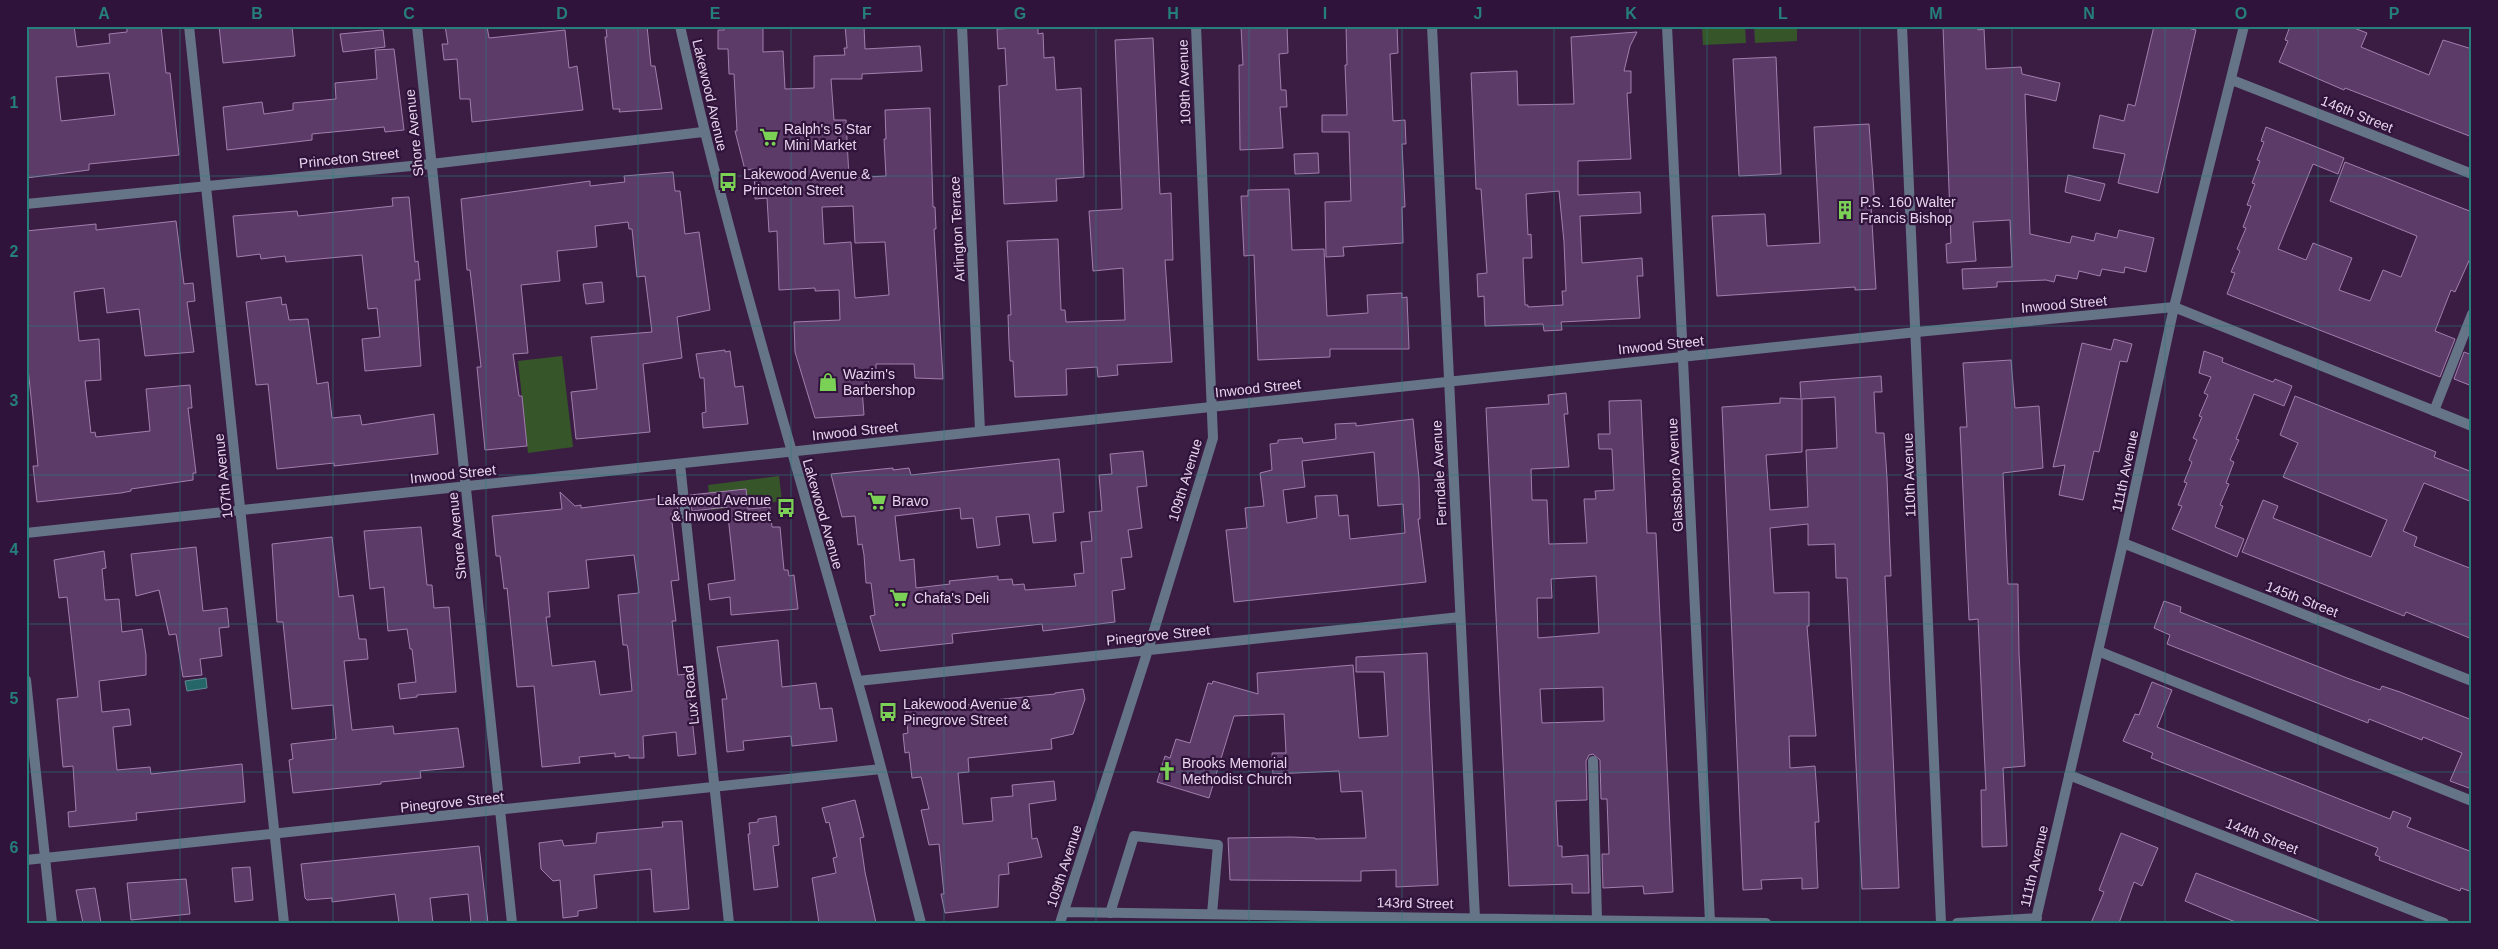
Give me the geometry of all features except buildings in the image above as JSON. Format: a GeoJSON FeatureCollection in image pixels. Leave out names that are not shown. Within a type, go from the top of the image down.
{"type":"FeatureCollection","features":[{"type":"Feature","properties":{"kind":"street","name":"107th Avenue"},"geometry":{"type":"LineString","coordinates":[[189,26],[284,923]]}},
{"type":"Feature","properties":{"kind":"street","name":"Shore Avenue"},"geometry":{"type":"LineString","coordinates":[[417,26],[512,923]]}},
{"type":"Feature","properties":{"kind":"street","name":"Lakewood Avenue"},"geometry":{"type":"LineString","coordinates":[[680,26],[703,132],[790,452],[858,681],[921,923]]}},
{"type":"Feature","properties":{"kind":"street","name":"Arlington Terrace"},"geometry":{"type":"LineString","coordinates":[[962,26],[980,431]]}},
{"type":"Feature","properties":{"kind":"street","name":"109th Avenue"},"geometry":{"type":"LineString","coordinates":[[1060,923],[1148,650],[1213,438],[1196,26]]}},
{"type":"Feature","properties":{"kind":"street","name":"Ferndale Avenue"},"geometry":{"type":"LineString","coordinates":[[1432,26],[1475,918]]}},
{"type":"Feature","properties":{"kind":"street","name":"Glassboro Avenue"},"geometry":{"type":"LineString","coordinates":[[1666,26],[1710,922]]}},
{"type":"Feature","properties":{"kind":"street","name":"110th Avenue"},"geometry":{"type":"LineString","coordinates":[[1902,26],[1917,332],[1941,923]]}},
{"type":"Feature","properties":{"kind":"street","name":"111th Avenue"},"geometry":{"type":"LineString","coordinates":[[2036,920],[2123,543],[2174,307],[2244,26]]}},
{"type":"Feature","properties":{"kind":"street","name":"146th Street"},"geometry":{"type":"LineString","coordinates":[[2232,80],[2472,174]]}},
{"type":"Feature","properties":{"kind":"street","name":"Princeton Street"},"geometry":{"type":"LineString","coordinates":[[26,204],[431,164],[703,132]]}},
{"type":"Feature","properties":{"kind":"street","name":"Inwood Street"},"geometry":{"type":"LineString","coordinates":[[26,533],[1212,406],[2174,307],[2472,426]]}},
{"type":"Feature","properties":{"kind":"street"},"geometry":{"type":"LineString","coordinates":[[2434,411],[2472,314]]}},
{"type":"Feature","properties":{"kind":"street","name":"Lux Road"},"geometry":{"type":"LineString","coordinates":[[680,464],[730,923]]}},
{"type":"Feature","properties":{"kind":"street","name":"145th Street"},"geometry":{"type":"LineString","coordinates":[[2123,543],[2472,681]]}},
{"type":"Feature","properties":{"kind":"street","name":"Pinegrove Street"},"geometry":{"type":"LineString","coordinates":[[858,681],[1460,617]]}},
{"type":"Feature","properties":{"kind":"street"},"geometry":{"type":"LineString","coordinates":[[2098,651],[2472,801]]}},
{"type":"Feature","properties":{"kind":"street"},"geometry":{"type":"LineString","coordinates":[[26,680],[52,923]]}},
{"type":"Feature","properties":{"kind":"street"},"geometry":{"type":"LineString","coordinates":[[1593,761],[1597,920]]}},
{"type":"Feature","properties":{"kind":"street","name":"Pinegrove Street"},"geometry":{"type":"LineString","coordinates":[[26,860],[881,769]]}},
{"type":"Feature","properties":{"kind":"street","name":"144th Street"},"geometry":{"type":"LineString","coordinates":[[2069,776],[2444,923]]}},
{"type":"Feature","properties":{"kind":"street"},"geometry":{"type":"LineString","coordinates":[[1110,913],[1134,836],[1218,845],[1212,914]]}},
{"type":"Feature","properties":{"kind":"street","name":"143rd Street"},"geometry":{"type":"LineString","coordinates":[[1065,912],[1766,923]]}},
{"type":"Feature","properties":{"kind":"street"},"geometry":{"type":"LineString","coordinates":[[1957,923],[2036,920]]}},
{"type":"Feature","properties":{"kind":"shaded area"},"geometry":{"type":"Polygon","coordinates":[[[1702,26],[1745,26],[1746,43],[1703,45],[1702,26]]]}},
{"type":"Feature","properties":{"kind":"shaded area"},"geometry":{"type":"Polygon","coordinates":[[[1754,26],[1797,26],[1797,41],[1755,43],[1754,26]]]}},
{"type":"Feature","properties":{"kind":"shaded area"},"geometry":{"type":"Polygon","coordinates":[[[562,356],[573,447],[528,453],[518,361],[562,356]]]}},
{"type":"Feature","properties":{"kind":"shaded area"},"geometry":{"type":"Polygon","coordinates":[[[779,476],[782,501],[711,510],[708,485],[779,476]]]}},
{"type":"Feature","properties":{"kind":"shaded area"},"geometry":{"type":"Polygon","coordinates":[[[206,678],[207,688],[187,691],[185,681],[206,678]]]}},
{"type":"Feature","properties":{"kind":"place","name":"Ralph's 5 Star Mini Market"},"geometry":{"type":"Point","coordinates":[769,137]}},
{"type":"Feature","properties":{"kind":"place","name":"Lakewood Avenue & Princeton Street"},"geometry":{"type":"Point","coordinates":[728,182]}},
{"type":"Feature","properties":{"kind":"place","name":"P.S. 160 Walter Francis Bishop"},"geometry":{"type":"Point","coordinates":[1845,210]}},
{"type":"Feature","properties":{"kind":"place","name":"Wazim's Barbershop"},"geometry":{"type":"Point","coordinates":[828,382]}},
{"type":"Feature","properties":{"kind":"place","name":"Bravo"},"geometry":{"type":"Point","coordinates":[877,501]}},
{"type":"Feature","properties":{"kind":"place","name":"Lakewood Avenue & Inwood Street"},"geometry":{"type":"Point","coordinates":[786,508]}},
{"type":"Feature","properties":{"kind":"place","name":"Chafa's Deli"},"geometry":{"type":"Point","coordinates":[899,598]}},
{"type":"Feature","properties":{"kind":"place","name":"Lakewood Avenue & Pinegrove Street"},"geometry":{"type":"Point","coordinates":[888,712]}},
{"type":"Feature","properties":{"kind":"place","name":"Brooks Memorial Methodist Church"},"geometry":{"type":"Point","coordinates":[1167,771]}}]}
